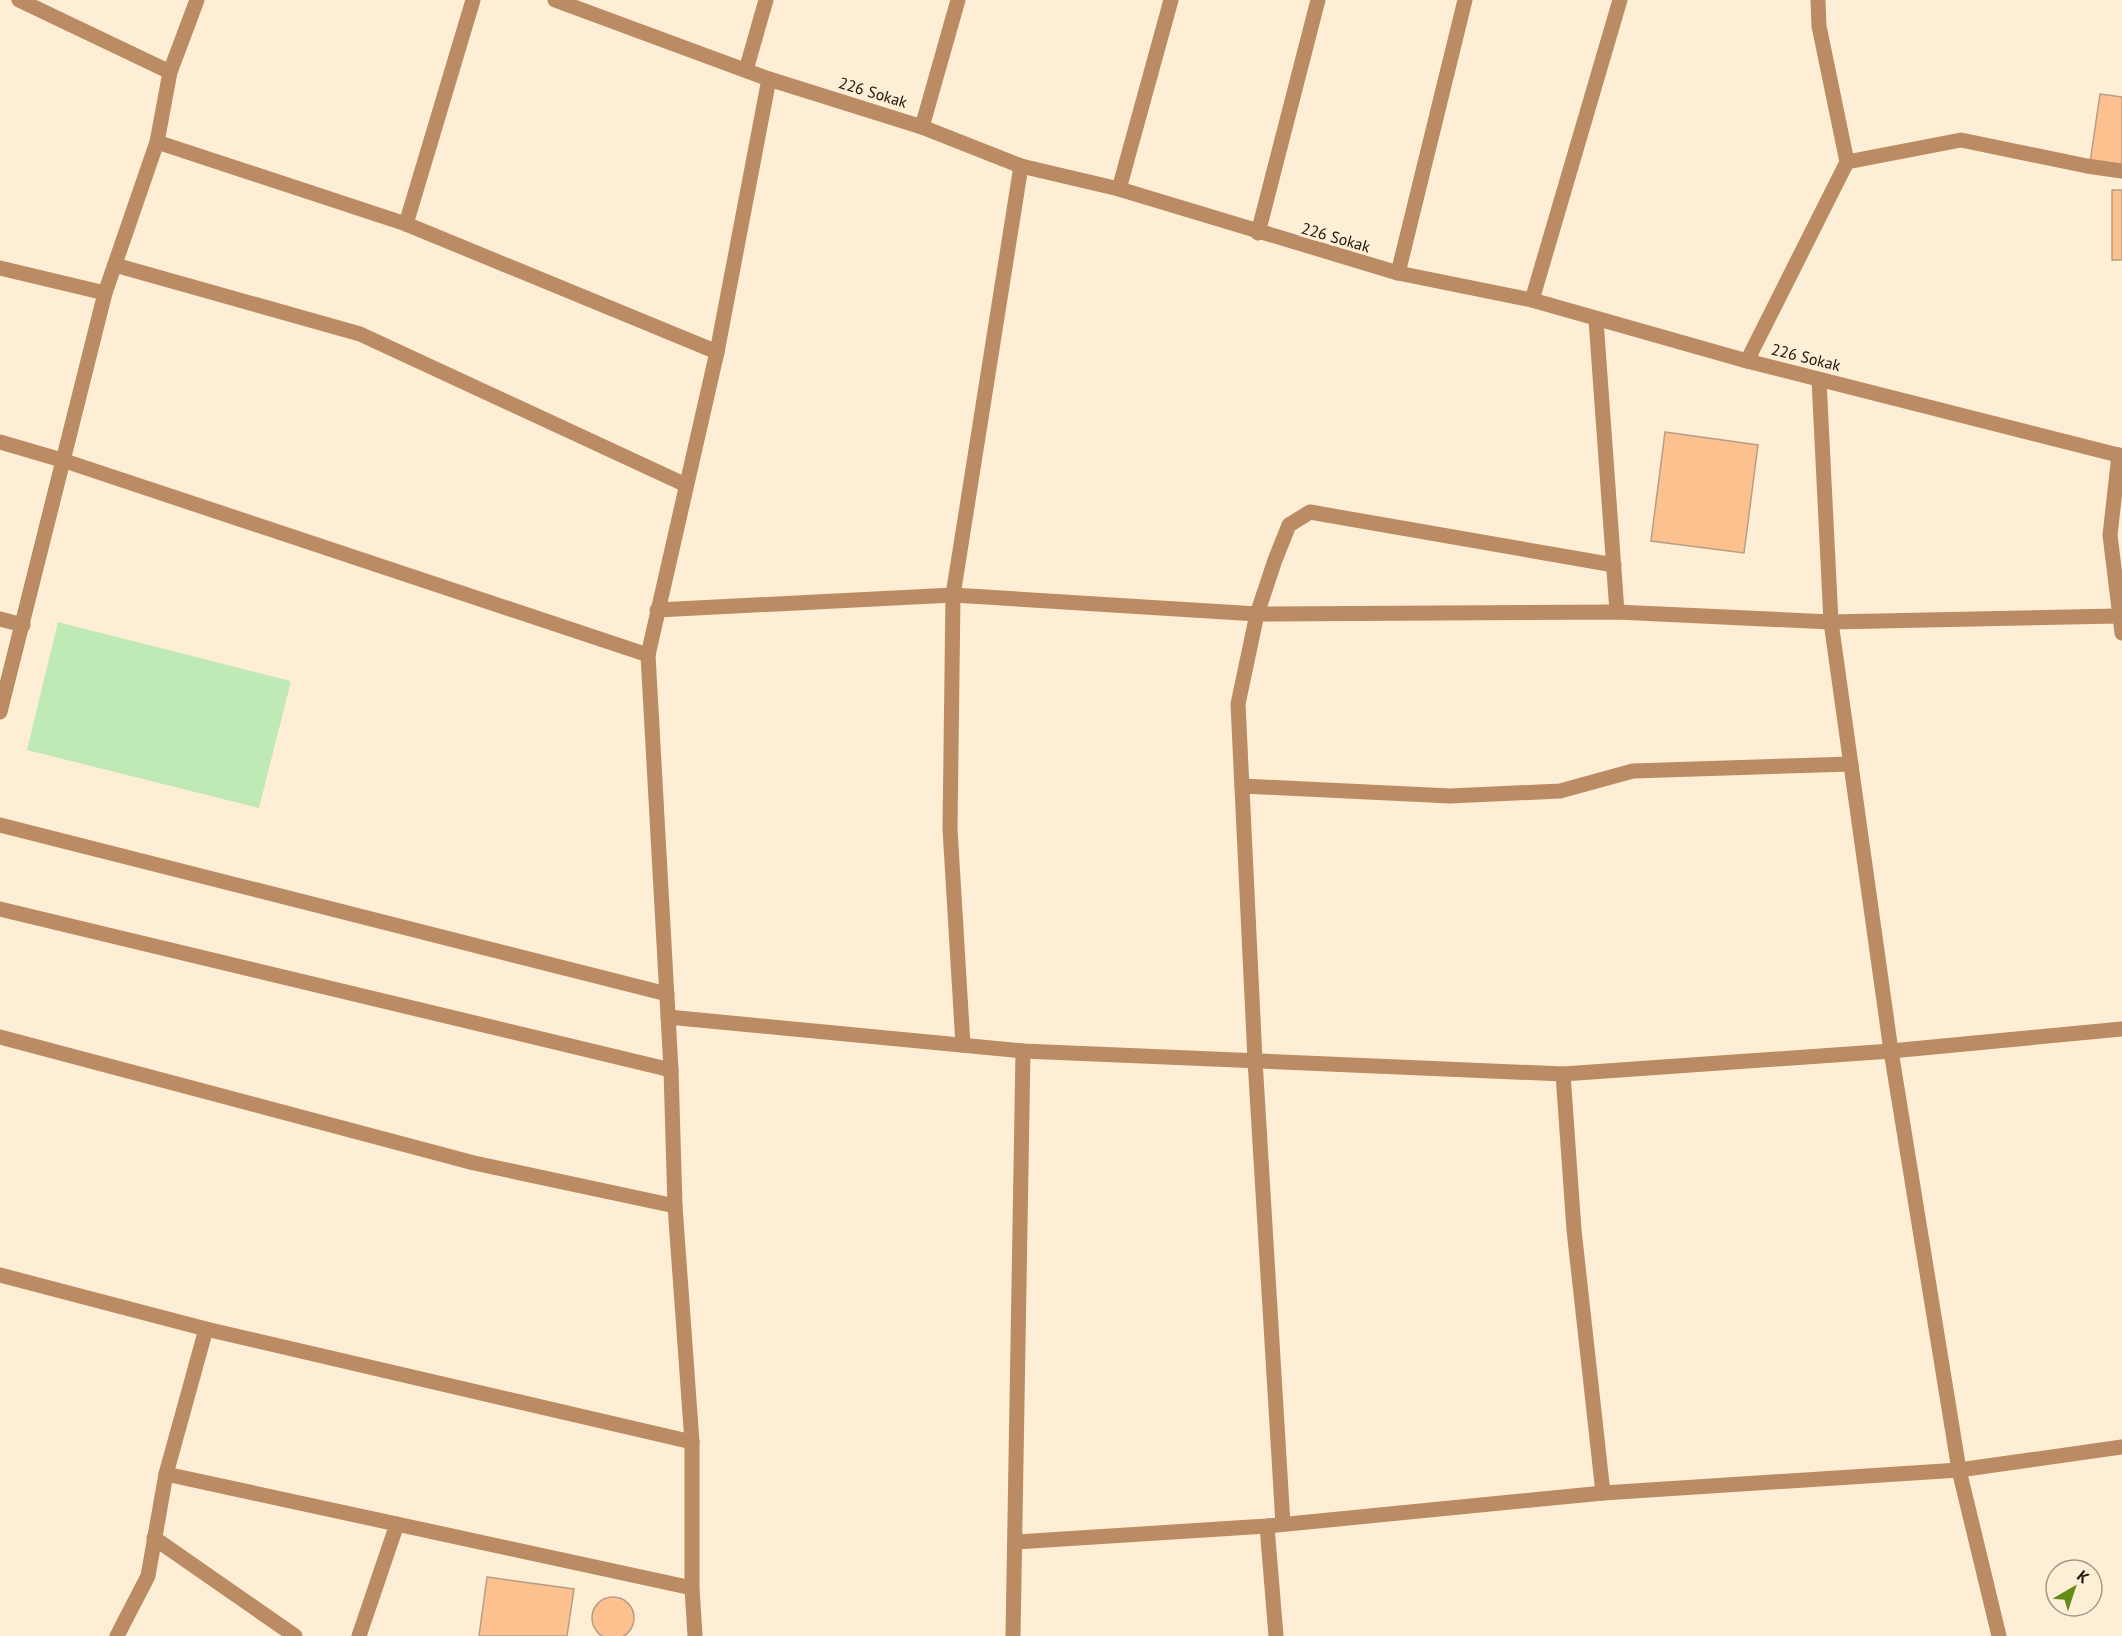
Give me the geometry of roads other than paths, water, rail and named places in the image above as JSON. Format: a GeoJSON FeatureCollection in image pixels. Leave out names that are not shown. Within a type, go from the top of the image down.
{"type":"FeatureCollection","features":[{"type":"Feature","properties":{"kind":"street"},"geometry":{"type":"LineString","coordinates":[[19,0],[170,72]]}},
{"type":"Feature","properties":{"kind":"street"},"geometry":{"type":"LineString","coordinates":[[0,712],[65,461],[105,293],[157,142],[170,72],[197,0]]}},
{"type":"Feature","properties":{"kind":"street"},"geometry":{"type":"LineString","coordinates":[[406,224],[473,0]]}},
{"type":"Feature","properties":{"kind":"street","name":"226 Sokak"},"geometry":{"type":"LineString","coordinates":[[558,0],[769,79],[922,127],[1021,166],[1119,189],[1258,233],[1398,273],[1532,300],[1596,320],[1819,380],[2121,455]]}},
{"type":"Feature","properties":{"kind":"street"},"geometry":{"type":"LineString","coordinates":[[746,70],[766,0]]}},
{"type":"Feature","properties":{"kind":"street"},"geometry":{"type":"LineString","coordinates":[[922,127],[958,0]]}},
{"type":"Feature","properties":{"kind":"street"},"geometry":{"type":"LineString","coordinates":[[1119,189],[1171,0]]}},
{"type":"Feature","properties":{"kind":"street"},"geometry":{"type":"LineString","coordinates":[[1258,233],[1318,0]]}},
{"type":"Feature","properties":{"kind":"street"},"geometry":{"type":"LineString","coordinates":[[1398,273],[1465,0]]}},
{"type":"Feature","properties":{"kind":"street"},"geometry":{"type":"LineString","coordinates":[[1532,300],[1620,0]]}},
{"type":"Feature","properties":{"kind":"street"},"geometry":{"type":"LineString","coordinates":[[1748,361],[1846,162],[1819,26],[1818,0]]}},
{"type":"Feature","properties":{"kind":"street"},"geometry":{"type":"LineString","coordinates":[[695,1636],[692,1588],[692,1442],[675,1206],[671,1070],[648,655],[717,352],[769,79]]}},
{"type":"Feature","properties":{"kind":"street"},"geometry":{"type":"LineString","coordinates":[[1846,162],[1961,140],[2086,166],[2122,171]]}},
{"type":"Feature","properties":{"kind":"street"},"geometry":{"type":"LineString","coordinates":[[157,142],[406,224],[717,352]]}},
{"type":"Feature","properties":{"kind":"street"},"geometry":{"type":"LineString","coordinates":[[963,1045],[950,829],[953,595],[1021,166]]}},
{"type":"Feature","properties":{"kind":"street"},"geometry":{"type":"LineString","coordinates":[[115,266],[360,333],[686,485]]}},
{"type":"Feature","properties":{"kind":"street"},"geometry":{"type":"LineString","coordinates":[[0,268],[105,293]]}},
{"type":"Feature","properties":{"kind":"street"},"geometry":{"type":"LineString","coordinates":[[1596,320],[1617,612]]}},
{"type":"Feature","properties":{"kind":"street"},"geometry":{"type":"LineString","coordinates":[[1819,380],[1831,622],[1891,1051],[1959,1470],[1999,1636]]}},
{"type":"Feature","properties":{"kind":"street"},"geometry":{"type":"LineString","coordinates":[[0,441],[648,655]]}},
{"type":"Feature","properties":{"kind":"street"},"geometry":{"type":"LineString","coordinates":[[2121,455],[2110,535],[2118,616],[2122,633]]}},
{"type":"Feature","properties":{"kind":"street"},"geometry":{"type":"LineString","coordinates":[[1284,1524],[1255,1060],[1238,704],[1257,614],[1289,525],[1310,512],[1614,565]]}},
{"type":"Feature","properties":{"kind":"street"},"geometry":{"type":"LineString","coordinates":[[657,610],[953,595],[1257,614],[1617,612],[1831,622],[2118,616]]}},
{"type":"Feature","properties":{"kind":"street"},"geometry":{"type":"LineString","coordinates":[[0,619],[23,625]]}},
{"type":"Feature","properties":{"kind":"street"},"geometry":{"type":"LineString","coordinates":[[1242,786],[1450,796],[1560,791],[1632,771],[1851,764]]}},
{"type":"Feature","properties":{"kind":"street"},"geometry":{"type":"LineString","coordinates":[[0,825],[667,994]]}},
{"type":"Feature","properties":{"kind":"street"},"geometry":{"type":"LineString","coordinates":[[0,909],[671,1070]]}},
{"type":"Feature","properties":{"kind":"street"},"geometry":{"type":"LineString","coordinates":[[668,1017],[1023,1051],[1563,1074],[1891,1051],[2122,1029]]}},
{"type":"Feature","properties":{"kind":"street"},"geometry":{"type":"LineString","coordinates":[[0,1037],[474,1163],[675,1206]]}},
{"type":"Feature","properties":{"kind":"street"},"geometry":{"type":"LineString","coordinates":[[1013,1636],[1023,1051]]}},
{"type":"Feature","properties":{"kind":"street"},"geometry":{"type":"LineString","coordinates":[[1563,1074],[1574,1230],[1603,1493]]}},
{"type":"Feature","properties":{"kind":"street"},"geometry":{"type":"LineString","coordinates":[[0,1275],[206,1329],[692,1442]]}},
{"type":"Feature","properties":{"kind":"street"},"geometry":{"type":"LineString","coordinates":[[117,1636],[148,1576],[166,1474],[206,1329]]}},
{"type":"Feature","properties":{"kind":"street"},"geometry":{"type":"LineString","coordinates":[[1015,1542],[1267,1526],[1603,1493],[1959,1470],[2122,1447]]}},
{"type":"Feature","properties":{"kind":"street"},"geometry":{"type":"LineString","coordinates":[[166,1474],[692,1588]]}},
{"type":"Feature","properties":{"kind":"street"},"geometry":{"type":"LineString","coordinates":[[359,1636],[398,1524]]}},
{"type":"Feature","properties":{"kind":"street"},"geometry":{"type":"LineString","coordinates":[[1267,1526],[1276,1636]]}},
{"type":"Feature","properties":{"kind":"street"},"geometry":{"type":"LineString","coordinates":[[154,1538],[295,1636]]}}]}
